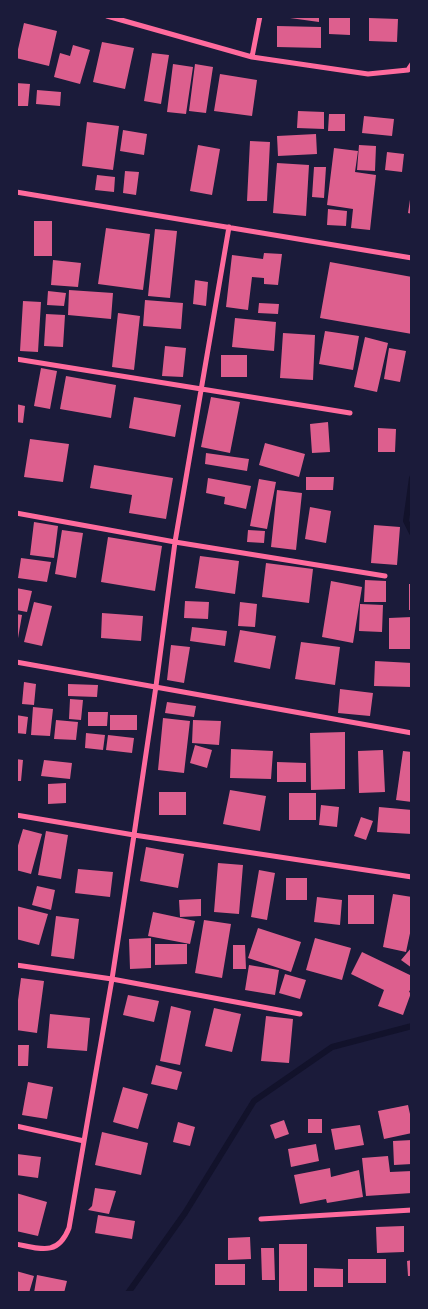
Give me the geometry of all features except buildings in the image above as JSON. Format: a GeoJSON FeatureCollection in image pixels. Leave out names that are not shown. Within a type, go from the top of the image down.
{"type":"FeatureCollection","features":[{"type":"Feature","properties":{"kind":"street"},"geometry":{"type":"LineString","coordinates":[[107,16],[252,57],[368,74],[408,70],[412,64]]}},
{"type":"Feature","properties":{"kind":"street"},"geometry":{"type":"LineString","coordinates":[[252,57],[260,16]]}},
{"type":"Feature","properties":{"kind":"street"},"geometry":{"type":"LineString","coordinates":[[16,192],[412,258]]}},
{"type":"Feature","properties":{"kind":"street"},"geometry":{"type":"LineString","coordinates":[[16,1244],[38,1249],[55,1247],[64,1239],[69,1228],[112,979],[156,686],[175,542],[229,227]]}},
{"type":"Feature","properties":{"kind":"street"},"geometry":{"type":"LineString","coordinates":[[16,359],[350,413]]}},
{"type":"Feature","properties":{"kind":"street"},"geometry":{"type":"LineString","coordinates":[[16,513],[175,542],[385,576]]}},
{"type":"Feature","properties":{"kind":"street"},"geometry":{"type":"LineString","coordinates":[[16,662],[412,733]]}},
{"type":"Feature","properties":{"kind":"street"},"geometry":{"type":"LineString","coordinates":[[16,815],[134,835],[412,877]]}},
{"type":"Feature","properties":{"kind":"street"},"geometry":{"type":"LineString","coordinates":[[16,965],[112,979],[300,1014]]}},
{"type":"Feature","properties":{"kind":"street"},"geometry":{"type":"LineString","coordinates":[[16,1126],[84,1141]]}},
{"type":"Feature","properties":{"kind":"street"},"geometry":{"type":"LineString","coordinates":[[261,1219],[412,1210]]}},
{"type":"Feature","properties":{"kind":"waterway"},"geometry":{"type":"LineString","coordinates":[[412,478],[406,521],[412,533]]}},
{"type":"Feature","properties":{"kind":"waterway"},"geometry":{"type":"LineString","coordinates":[[128,1293],[185,1213],[254,1101],[332,1047],[412,1026]]}}]}
